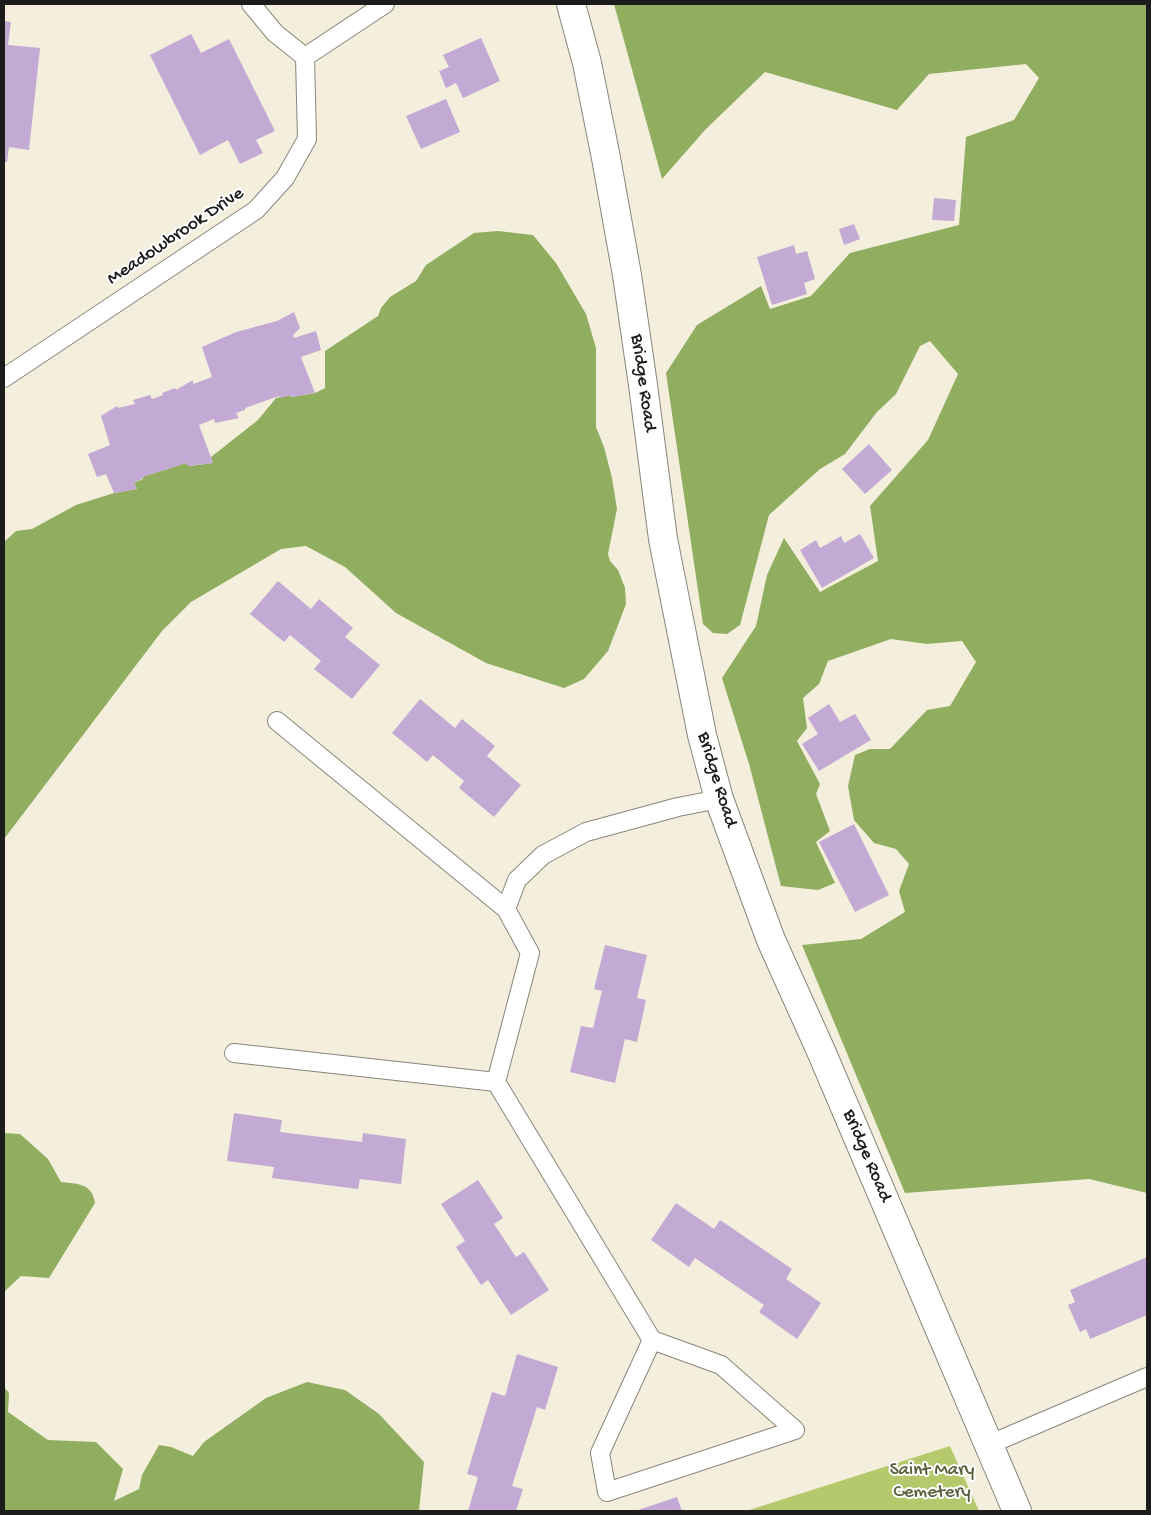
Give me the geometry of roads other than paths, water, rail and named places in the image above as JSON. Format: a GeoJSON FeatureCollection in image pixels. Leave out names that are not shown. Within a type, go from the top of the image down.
{"type":"FeatureCollection","features":[{"type":"Feature","properties":{"kind":"main road","name":"Bridge Road"},"geometry":{"type":"LineString","coordinates":[[571,4],[589,72],[627,275],[663,539],[702,735],[719,799],[771,940],[821,1051],[1017,1511]]}},
{"type":"Feature","properties":{"kind":"lane"},"geometry":{"type":"LineString","coordinates":[[251,4],[275,33],[306,56],[385,4]]}},
{"type":"Feature","properties":{"kind":"lane","name":"Meadowbrook Drive"},"geometry":{"type":"LineString","coordinates":[[4,378],[256,210],[285,178],[307,139],[306,56]]}},
{"type":"Feature","properties":{"kind":"lane"},"geometry":{"type":"LineString","coordinates":[[277,721],[506,909],[530,953],[496,1082],[652,1340],[721,1364],[796,1430],[607,1492],[600,1453],[652,1340]]}},
{"type":"Feature","properties":{"kind":"lane"},"geometry":{"type":"LineString","coordinates":[[506,909],[517,880],[543,855],[586,832],[678,807],[719,799]]}},
{"type":"Feature","properties":{"kind":"lane"},"geometry":{"type":"LineString","coordinates":[[234,1053],[496,1082]]}},
{"type":"Feature","properties":{"kind":"lane"},"geometry":{"type":"LineString","coordinates":[[988,1445],[1147,1377]]}},
{"type":"Feature","properties":{"kind":"park label","name":"Saint Mary Cemetery"},"geometry":{"type":"Point","coordinates":[932,1482]}}]}
